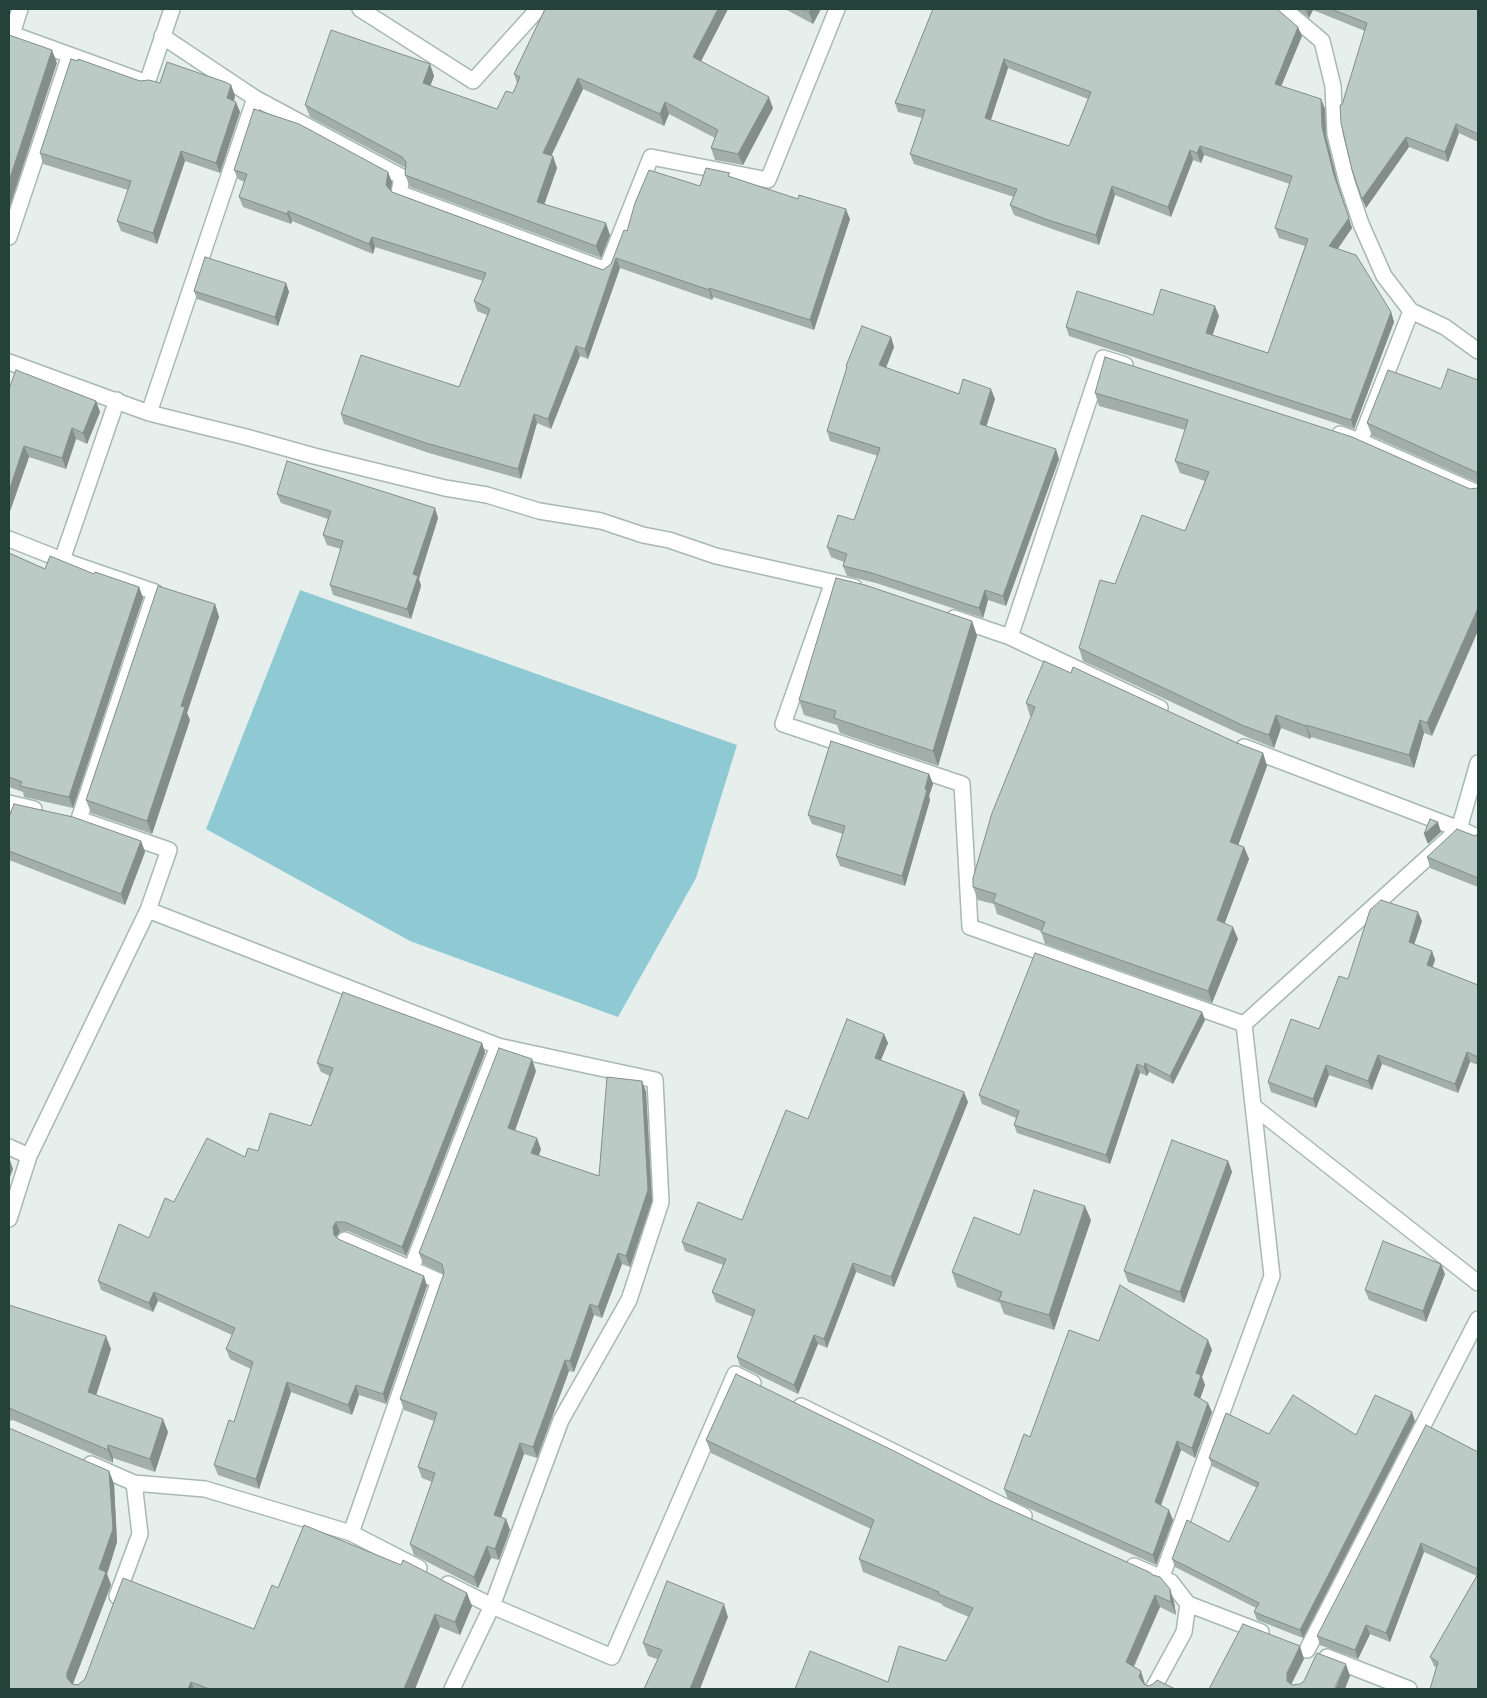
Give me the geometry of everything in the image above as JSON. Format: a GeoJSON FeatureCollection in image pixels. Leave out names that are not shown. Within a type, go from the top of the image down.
{"type":"FeatureCollection","features":[{"type":"Feature","properties":{"kind":"street"},"geometry":{"type":"LineString","coordinates":[[20,9],[11,33],[147,83],[172,9]]}},
{"type":"Feature","properties":{"kind":"street"},"geometry":{"type":"LineString","coordinates":[[360,9],[474,81],[538,9]]}},
{"type":"Feature","properties":{"kind":"street"},"geometry":{"type":"LineString","coordinates":[[162,36],[255,98],[402,177],[399,194],[606,270],[651,157],[768,180],[837,9]]}},
{"type":"Feature","properties":{"kind":"street"},"geometry":{"type":"LineString","coordinates":[[1284,9],[1322,40],[1332,86],[1335,134],[1346,182],[1360,224],[1384,276],[1411,311],[1445,327],[1478,351]]}},
{"type":"Feature","properties":{"kind":"street"},"geometry":{"type":"LineString","coordinates":[[9,237],[70,55]]}},
{"type":"Feature","properties":{"kind":"street"},"geometry":{"type":"LineString","coordinates":[[149,413],[255,98]]}},
{"type":"Feature","properties":{"kind":"street"},"geometry":{"type":"LineString","coordinates":[[1360,440],[1411,311]]}},
{"type":"Feature","properties":{"kind":"street"},"geometry":{"type":"LineString","coordinates":[[1010,636],[1103,358],[1140,370]]}},
{"type":"Feature","properties":{"kind":"street"},"geometry":{"type":"LineString","coordinates":[[9,362],[149,413],[445,488],[487,496],[539,510],[601,521],[643,535],[669,540],[716,556],[866,590]]}},
{"type":"Feature","properties":{"kind":"street"},"geometry":{"type":"LineString","coordinates":[[62,560],[116,400]]}},
{"type":"Feature","properties":{"kind":"street"},"geometry":{"type":"LineString","coordinates":[[1324,429],[1360,440],[1478,493]]}},
{"type":"Feature","properties":{"kind":"street"},"geometry":{"type":"LineString","coordinates":[[9,539],[62,560],[155,592],[79,819]]}},
{"type":"Feature","properties":{"kind":"street"},"geometry":{"type":"LineString","coordinates":[[833,582],[783,724],[962,784],[970,927],[1244,1024]]}},
{"type":"Feature","properties":{"kind":"street"},"geometry":{"type":"LineString","coordinates":[[937,613],[1010,636],[1173,714]]}},
{"type":"Feature","properties":{"kind":"street"},"geometry":{"type":"LineString","coordinates":[[1227,739],[1245,748],[1478,837]]}},
{"type":"Feature","properties":{"kind":"street"},"geometry":{"type":"LineString","coordinates":[[1244,1024],[1458,829],[1478,764]]}},
{"type":"Feature","properties":{"kind":"street"},"geometry":{"type":"LineString","coordinates":[[9,803],[44,811]]}},
{"type":"Feature","properties":{"kind":"street"},"geometry":{"type":"LineString","coordinates":[[9,1219],[29,1156],[148,910],[169,850],[79,819],[61,815]]}},
{"type":"Feature","properties":{"kind":"street"},"geometry":{"type":"LineString","coordinates":[[148,910],[498,1046],[655,1080],[661,1202],[629,1300],[561,1420],[492,1606],[452,1689]]}},
{"type":"Feature","properties":{"kind":"street"},"geometry":{"type":"LineString","coordinates":[[1161,1578],[1272,1276],[1244,1024]]}},
{"type":"Feature","properties":{"kind":"street"},"geometry":{"type":"LineString","coordinates":[[410,1269],[498,1046]]}},
{"type":"Feature","properties":{"kind":"street"},"geometry":{"type":"LineString","coordinates":[[1253,1106],[1478,1283]]}},
{"type":"Feature","properties":{"kind":"street"},"geometry":{"type":"LineString","coordinates":[[9,1147],[29,1156]]}},
{"type":"Feature","properties":{"kind":"street"},"geometry":{"type":"LineString","coordinates":[[345,1240],[440,1281],[351,1533]]}},
{"type":"Feature","properties":{"kind":"street"},"geometry":{"type":"LineString","coordinates":[[1409,1689],[1309,1653],[1478,1319]]}},
{"type":"Feature","properties":{"kind":"street"},"geometry":{"type":"LineString","coordinates":[[78,1458],[134,1483],[205,1489],[351,1533],[492,1606],[612,1657],[735,1374],[770,1391]]}},
{"type":"Feature","properties":{"kind":"street"},"geometry":{"type":"LineString","coordinates":[[788,1400],[1035,1521]]}},
{"type":"Feature","properties":{"kind":"street"},"geometry":{"type":"LineString","coordinates":[[112,1607],[140,1534],[134,1483]]}},
{"type":"Feature","properties":{"kind":"street"},"geometry":{"type":"LineString","coordinates":[[1116,1558],[1170,1582],[1188,1604],[1270,1636]]}},
{"type":"Feature","properties":{"kind":"street"},"geometry":{"type":"LineString","coordinates":[[1153,1689],[1184,1632],[1188,1604]]}},
{"type":"Feature","properties":{"kind":"water"},"geometry":{"type":"Polygon","coordinates":[[[300,590],[737,745],[696,878],[618,1017],[410,941],[206,829],[300,590]]]}},
{"type":"Feature","properties":{"kind":"building"},"geometry":{"type":"Polygon","coordinates":[[[545,9],[718,9],[693,57],[769,97],[738,154],[711,148],[718,130],[665,102],[660,114],[578,78],[543,153],[553,156],[537,202],[606,223],[596,246],[405,175],[406,162],[402,157],[305,105],[331,30],[430,64],[423,83],[497,109],[506,91],[513,93],[520,77],[514,74],[545,9]]]}},
{"type":"Feature","properties":{"kind":"building"},"geometry":{"type":"Polygon","coordinates":[[[933,9],[1277,9],[1298,27],[1275,84],[1321,99],[1322,127],[1334,175],[1349,218],[1329,246],[1356,255],[1391,312],[1351,420],[1066,327],[1077,291],[1153,315],[1161,289],[1215,306],[1206,333],[1268,353],[1308,239],[1275,228],[1292,176],[1200,146],[1197,153],[1190,150],[1168,207],[1112,186],[1096,235],[1048,220],[1010,205],[1017,189],[910,154],[925,110],[895,103],[933,9]],[[1004,59],[985,118],[1069,146],[1091,92],[1004,59]]]}},
{"type":"Feature","properties":{"kind":"building"},"geometry":{"type":"Polygon","coordinates":[[[1331,9],[1478,9],[1478,134],[1456,124],[1445,152],[1406,137],[1362,199],[1352,170],[1341,123],[1340,105],[1342,105],[1367,23],[1331,9]]]}},
{"type":"Feature","properties":{"kind":"building"},"geometry":{"type":"Polygon","coordinates":[[[9,35],[52,50],[9,181],[9,35]]]}},
{"type":"Feature","properties":{"kind":"building"},"geometry":{"type":"Polygon","coordinates":[[[71,59],[78,61],[78,59],[140,81],[149,80],[160,83],[167,62],[231,85],[227,98],[236,102],[216,163],[181,151],[153,233],[117,221],[131,181],[40,153],[71,59]]]}},
{"type":"Feature","properties":{"kind":"building"},"geometry":{"type":"Polygon","coordinates":[[[254,109],[299,124],[388,172],[386,185],[392,192],[603,270],[611,264],[624,230],[627,231],[635,203],[649,170],[700,186],[706,168],[730,173],[728,176],[798,199],[799,195],[846,209],[810,320],[709,288],[709,290],[616,258],[585,349],[576,346],[548,419],[534,414],[518,469],[426,443],[341,414],[361,355],[459,387],[490,309],[474,301],[486,273],[372,237],[369,244],[288,211],[287,214],[239,197],[247,174],[234,170],[254,109]]]}},
{"type":"Feature","properties":{"kind":"building"},"geometry":{"type":"Polygon","coordinates":[[[205,257],[286,283],[275,317],[194,291],[205,257]]]}},
{"type":"Feature","properties":{"kind":"building"},"geometry":{"type":"Polygon","coordinates":[[[862,326],[891,337],[879,365],[959,394],[963,379],[991,389],[980,424],[1056,449],[1003,596],[985,590],[979,608],[872,573],[843,566],[847,554],[827,547],[838,515],[854,520],[880,448],[827,431],[846,366],[862,326]]]}},
{"type":"Feature","properties":{"kind":"building"},"geometry":{"type":"Polygon","coordinates":[[[1105,357],[1352,437],[1470,489],[1478,488],[1478,608],[1427,723],[1420,720],[1409,755],[1306,726],[1276,715],[1269,735],[1244,726],[1079,648],[1100,580],[1115,584],[1142,515],[1185,531],[1209,472],[1175,461],[1188,420],[1095,393],[1105,357]]]}},
{"type":"Feature","properties":{"kind":"building"},"geometry":{"type":"Polygon","coordinates":[[[1448,369],[1478,380],[1478,473],[1367,423],[1388,370],[1441,389],[1448,369]]]}},
{"type":"Feature","properties":{"kind":"building"},"geometry":{"type":"Polygon","coordinates":[[[16,370],[96,401],[83,433],[72,428],[62,458],[24,446],[9,491],[9,389],[16,370]]]}},
{"type":"Feature","properties":{"kind":"building"},"geometry":{"type":"Polygon","coordinates":[[[287,461],[435,508],[413,574],[418,576],[407,609],[330,585],[343,541],[323,535],[331,511],[277,494],[287,461]]]}},
{"type":"Feature","properties":{"kind":"building"},"geometry":{"type":"Polygon","coordinates":[[[9,553],[45,569],[50,556],[94,574],[95,572],[139,587],[69,797],[20,786],[22,782],[9,777],[9,553]]]}},
{"type":"Feature","properties":{"kind":"building"},"geometry":{"type":"Polygon","coordinates":[[[836,578],[865,585],[972,621],[933,751],[834,718],[836,711],[799,700],[836,578]]]}},
{"type":"Feature","properties":{"kind":"building"},"geometry":{"type":"Polygon","coordinates":[[[158,586],[215,604],[181,706],[185,707],[147,821],[86,800],[158,586]]]}},
{"type":"Feature","properties":{"kind":"building"},"geometry":{"type":"Polygon","coordinates":[[[1044,661],[1071,673],[1073,667],[1237,743],[1263,753],[1230,842],[1244,847],[1217,920],[1233,927],[1208,991],[1041,932],[1045,922],[993,902],[996,894],[973,887],[973,878],[992,813],[1035,707],[1026,703],[1044,661]]]}},
{"type":"Feature","properties":{"kind":"building"},"geometry":{"type":"Polygon","coordinates":[[[831,741],[929,774],[925,789],[927,790],[902,876],[836,856],[845,826],[808,815],[831,741]]]}},
{"type":"Feature","properties":{"kind":"building"},"geometry":{"type":"Polygon","coordinates":[[[14,804],[73,817],[141,841],[121,894],[9,851],[9,817],[14,804]]]}},
{"type":"Feature","properties":{"kind":"building"},"geometry":{"type":"Polygon","coordinates":[[[1430,819],[1438,822],[1424,834],[1430,819]]]}},
{"type":"Feature","properties":{"kind":"building"},"geometry":{"type":"Polygon","coordinates":[[[1457,829],[1475,836],[1478,834],[1478,878],[1427,857],[1457,829]]]}},
{"type":"Feature","properties":{"kind":"building"},"geometry":{"type":"Polygon","coordinates":[[[1381,900],[1418,912],[1409,942],[1432,951],[1427,965],[1478,985],[1478,1057],[1467,1052],[1455,1084],[1378,1055],[1368,1081],[1326,1065],[1313,1099],[1268,1082],[1291,1019],[1319,1029],[1339,976],[1348,979],[1370,910],[1381,900]]]}},
{"type":"Feature","properties":{"kind":"building"},"geometry":{"type":"Polygon","coordinates":[[[1035,953],[1202,1012],[1170,1076],[1145,1063],[1144,1067],[1137,1064],[1106,1155],[1014,1125],[1019,1111],[979,1095],[1035,953]]]}},
{"type":"Feature","properties":{"kind":"building"},"geometry":{"type":"Polygon","coordinates":[[[343,992],[482,1043],[402,1247],[345,1222],[336,1222],[333,1227],[334,1235],[338,1239],[424,1276],[383,1394],[356,1385],[348,1405],[287,1382],[256,1479],[214,1465],[229,1420],[234,1422],[253,1362],[226,1349],[235,1328],[154,1292],[149,1303],[98,1281],[119,1224],[149,1238],[165,1198],[174,1202],[207,1138],[245,1157],[248,1148],[258,1151],[270,1113],[311,1126],[333,1068],[317,1063],[343,992]]]}},
{"type":"Feature","properties":{"kind":"building"},"geometry":{"type":"Polygon","coordinates":[[[847,1019],[884,1034],[875,1058],[964,1092],[891,1277],[853,1263],[824,1339],[814,1335],[794,1385],[737,1357],[755,1310],[712,1292],[726,1259],[682,1242],[698,1202],[742,1220],[786,1110],[808,1119],[847,1019]]]}},
{"type":"Feature","properties":{"kind":"building"},"geometry":{"type":"Polygon","coordinates":[[[499,1048],[532,1059],[508,1128],[537,1138],[531,1153],[599,1176],[607,1077],[642,1081],[648,1190],[626,1256],[618,1253],[598,1307],[590,1304],[570,1361],[565,1360],[533,1447],[520,1443],[494,1515],[506,1519],[495,1549],[487,1546],[474,1577],[410,1544],[435,1473],[418,1467],[437,1413],[400,1399],[444,1273],[442,1264],[419,1253],[499,1048]]]}},
{"type":"Feature","properties":{"kind":"building"},"geometry":{"type":"Polygon","coordinates":[[[1172,1140],[1228,1161],[1180,1292],[1124,1271],[1172,1140]]]}},
{"type":"Feature","properties":{"kind":"building"},"geometry":{"type":"Polygon","coordinates":[[[1034,1190],[1085,1206],[1049,1315],[999,1300],[1002,1292],[952,1272],[974,1217],[1020,1235],[1034,1190]]]}},
{"type":"Feature","properties":{"kind":"building"},"geometry":{"type":"Polygon","coordinates":[[[1383,1241],[1441,1264],[1423,1311],[1365,1290],[1383,1241]]]}},
{"type":"Feature","properties":{"kind":"building"},"geometry":{"type":"Polygon","coordinates":[[[1120,1285],[1208,1340],[1196,1373],[1201,1375],[1194,1395],[1208,1403],[1192,1448],[1177,1441],[1155,1502],[1169,1510],[1153,1555],[1004,1489],[1024,1434],[1030,1437],[1069,1330],[1099,1341],[1120,1285]]]}},
{"type":"Feature","properties":{"kind":"building"},"geometry":{"type":"Polygon","coordinates":[[[9,1305],[106,1336],[88,1392],[163,1419],[150,1459],[108,1445],[108,1450],[9,1408],[9,1305]]]}},
{"type":"Feature","properties":{"kind":"building"},"geometry":{"type":"Polygon","coordinates":[[[736,1374],[894,1451],[991,1501],[1160,1577],[1170,1589],[1171,1602],[1155,1595],[1126,1662],[1141,1671],[1139,1677],[1144,1684],[1148,1686],[1157,1680],[1175,1689],[795,1689],[810,1651],[888,1682],[899,1646],[946,1661],[973,1608],[859,1559],[874,1520],[706,1440],[736,1374]]]}},
{"type":"Feature","properties":{"kind":"building"},"geometry":{"type":"Polygon","coordinates":[[[1293,1395],[1356,1435],[1375,1395],[1412,1412],[1300,1630],[1254,1612],[1259,1603],[1172,1559],[1187,1520],[1229,1542],[1259,1483],[1209,1458],[1226,1413],[1269,1434],[1293,1395]]]}},
{"type":"Feature","properties":{"kind":"building"},"geometry":{"type":"Polygon","coordinates":[[[1426,1425],[1478,1452],[1478,1569],[1421,1543],[1386,1633],[1366,1625],[1355,1650],[1317,1636],[1426,1425]]]}},
{"type":"Feature","properties":{"kind":"building"},"geometry":{"type":"Polygon","coordinates":[[[9,1428],[109,1471],[113,1529],[99,1569],[106,1572],[67,1673],[67,1678],[72,1684],[78,1685],[85,1679],[123,1578],[254,1629],[272,1585],[278,1588],[304,1525],[401,1565],[403,1560],[467,1593],[455,1622],[435,1614],[404,1689],[209,1689],[191,1682],[188,1689],[9,1689],[9,1428]]]}},
{"type":"Feature","properties":{"kind":"building"},"geometry":{"type":"Polygon","coordinates":[[[1478,1574],[1478,1689],[1430,1689],[1438,1662],[1430,1657],[1478,1574]]]}},
{"type":"Feature","properties":{"kind":"building"},"geometry":{"type":"Polygon","coordinates":[[[667,1581],[724,1604],[690,1689],[644,1689],[662,1650],[643,1643],[667,1581]]]}},
{"type":"Feature","properties":{"kind":"building"},"geometry":{"type":"Polygon","coordinates":[[[1243,1624],[1300,1646],[1287,1673],[1287,1681],[1292,1685],[1300,1684],[1304,1681],[1317,1653],[1346,1664],[1334,1689],[1209,1689],[1243,1624]]]}}]}
